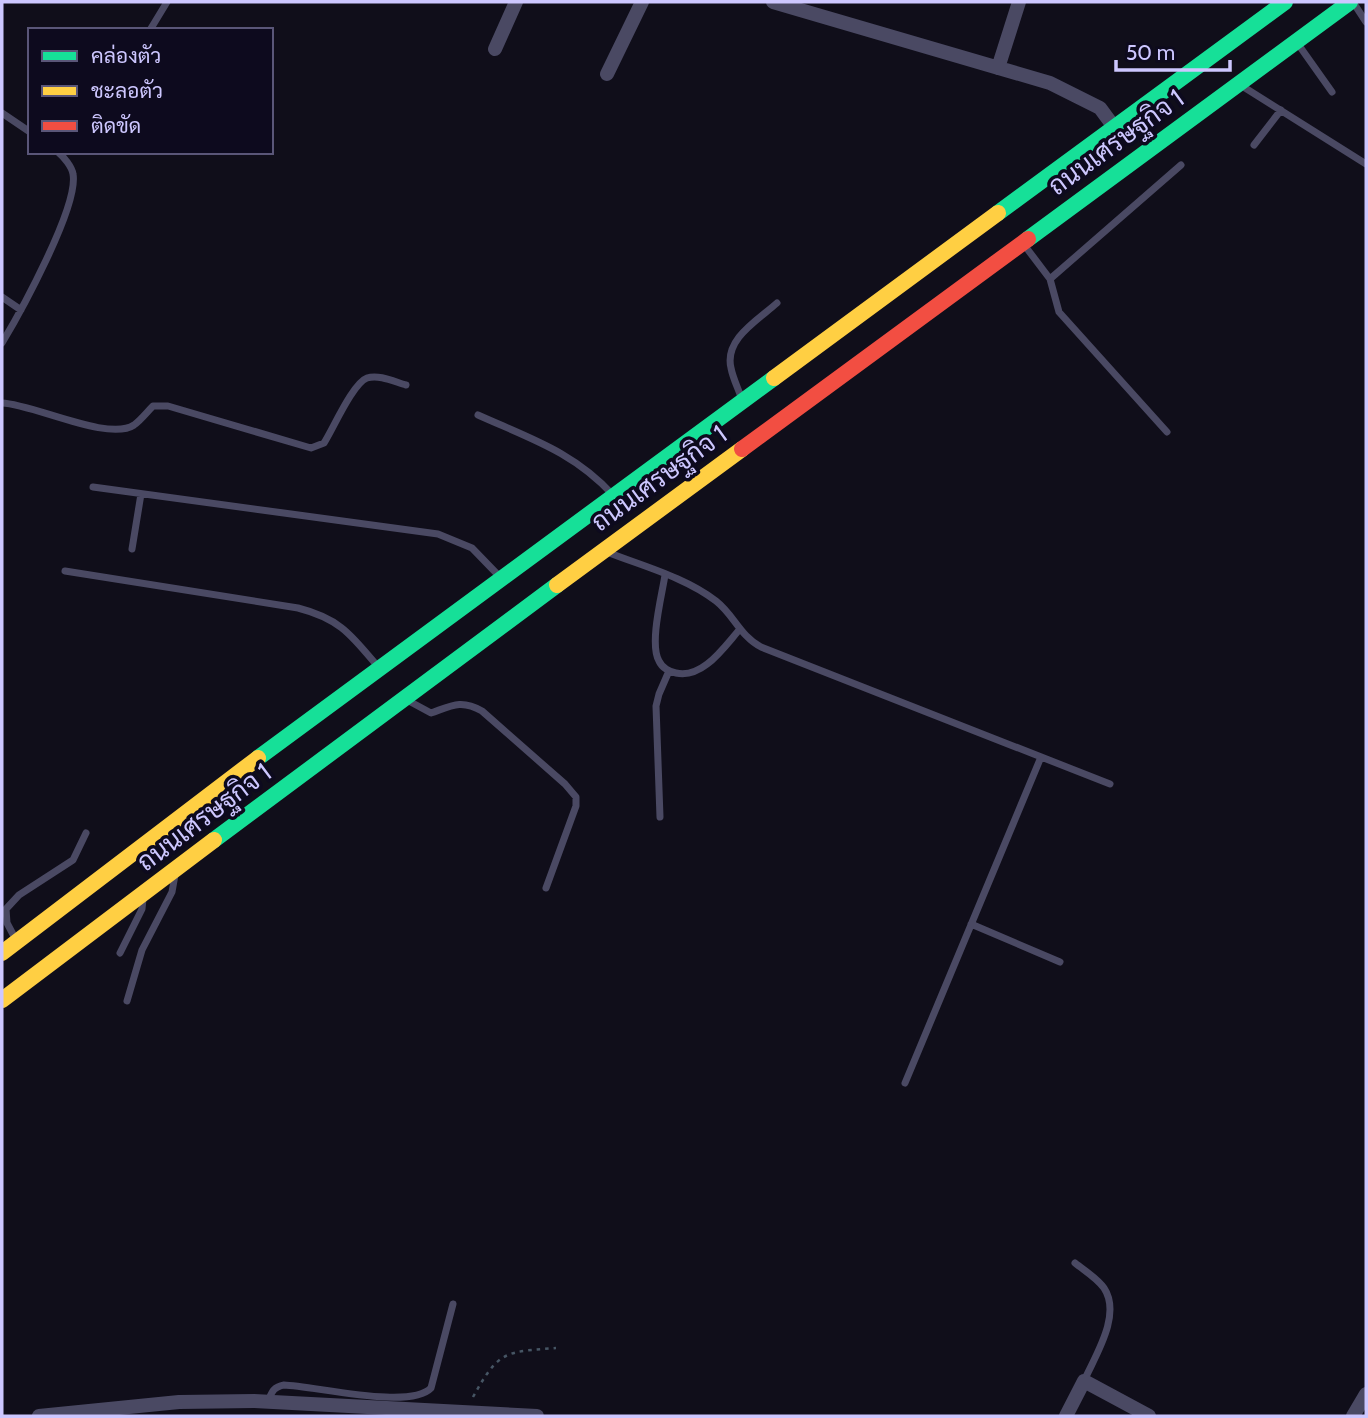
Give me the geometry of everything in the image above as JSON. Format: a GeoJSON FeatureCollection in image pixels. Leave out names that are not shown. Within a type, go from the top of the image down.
{"type":"FeatureCollection","features":[{"type":"Feature","properties":{"kind":"main road","name":"ถนนเศรษฐกิจ 1"},"geometry":{"type":"LineString","coordinates":[[2,1000],[174,870],[380,668],[1285,2]]}},
{"type":"Feature","properties":{"kind":"main road","name":"ถนนเศรษฐกิจ 1"},"geometry":{"type":"LineString","coordinates":[[2,953],[284,762],[403,698],[1351,2]]}},
{"type":"Feature","properties":{"kind":"street"},"geometry":{"type":"LineString","coordinates":[[495,48],[516,2]]}},
{"type":"Feature","properties":{"kind":"street"},"geometry":{"type":"LineString","coordinates":[[607,74],[642,2]]}},
{"type":"Feature","properties":{"kind":"street"},"geometry":{"type":"LineString","coordinates":[[773,2],[1049,83],[1100,108],[1114,127]]}},
{"type":"Feature","properties":{"kind":"street"},"geometry":{"type":"LineString","coordinates":[[819,16],[823,2]]}},
{"type":"Feature","properties":{"kind":"street"},"geometry":{"type":"LineString","coordinates":[[998,68],[1019,2]]}},
{"type":"Feature","properties":{"kind":"street"},"geometry":{"type":"LineString","coordinates":[[1066,1416],[1084,1381],[1149,1416]]}},
{"type":"Feature","properties":{"kind":"street"},"geometry":{"type":"LineString","coordinates":[[1353,1416],[1366,1394]]}},
{"type":"Feature","properties":{"kind":"street"},"geometry":{"type":"LineString","coordinates":[[39,1416],[268,1402],[305,1410],[465,1412],[537,1416]]}},
{"type":"Feature","properties":{"kind":"lane"},"geometry":{"type":"LineString","coordinates":[[151,28],[167,2]]}},
{"type":"Feature","properties":{"kind":"lane"},"geometry":{"type":"LineString","coordinates":[[1351,2],[1366,22]]}},
{"type":"Feature","properties":{"kind":"lane"},"geometry":{"type":"LineString","coordinates":[[1296,41],[1332,92]]}},
{"type":"Feature","properties":{"kind":"lane"},"geometry":{"type":"LineString","coordinates":[[1239,83],[1366,164]]}},
{"type":"Feature","properties":{"kind":"lane"},"geometry":{"type":"LineString","coordinates":[[1254,145],[1282,110]]}},
{"type":"Feature","properties":{"kind":"lane"},"geometry":{"type":"LineString","coordinates":[[2,113],[28,131]]}},
{"type":"Feature","properties":{"kind":"lane"},"geometry":{"type":"LineString","coordinates":[[2,343],[40,274],[64,216],[73,184],[73,172],[60,154]]}},
{"type":"Feature","properties":{"kind":"lane"},"geometry":{"type":"LineString","coordinates":[[1050,279],[1181,165]]}},
{"type":"Feature","properties":{"kind":"lane"},"geometry":{"type":"LineString","coordinates":[[1021,242],[1050,279],[1059,312],[1167,432]]}},
{"type":"Feature","properties":{"kind":"lane"},"geometry":{"type":"LineString","coordinates":[[2,297],[22,310]]}},
{"type":"Feature","properties":{"kind":"lane"},"geometry":{"type":"LineString","coordinates":[[742,400],[730,366],[732,350],[739,336],[777,303]]}},
{"type":"Feature","properties":{"kind":"lane"},"geometry":{"type":"LineString","coordinates":[[2,403],[25,406],[78,424],[123,429],[133,425],[153,406],[167,406],[311,448],[324,443],[358,385],[368,378],[380,377],[406,385]]}},
{"type":"Feature","properties":{"kind":"lane"},"geometry":{"type":"LineString","coordinates":[[478,415],[562,452],[585,468],[613,496]]}},
{"type":"Feature","properties":{"kind":"lane"},"geometry":{"type":"LineString","coordinates":[[93,487],[438,534],[472,548],[501,579]]}},
{"type":"Feature","properties":{"kind":"lane"},"geometry":{"type":"LineString","coordinates":[[132,549],[141,494]]}},
{"type":"Feature","properties":{"kind":"lane"},"geometry":{"type":"LineString","coordinates":[[603,550],[701,591],[732,615],[750,641],[761,647],[1110,784]]}},
{"type":"Feature","properties":{"kind":"lane"},"geometry":{"type":"LineString","coordinates":[[65,571],[298,608],[321,614],[352,636],[380,668]]}},
{"type":"Feature","properties":{"kind":"lane"},"geometry":{"type":"LineString","coordinates":[[665,575],[656,630],[656,648],[658,661],[669,671],[684,675],[695,671],[714,659],[740,629]]}},
{"type":"Feature","properties":{"kind":"lane"},"geometry":{"type":"LineString","coordinates":[[660,817],[656,706],[669,671]]}},
{"type":"Feature","properties":{"kind":"lane"},"geometry":{"type":"LineString","coordinates":[[403,698],[431,713],[458,704],[471,704],[565,784],[576,797],[576,806],[546,888]]}},
{"type":"Feature","properties":{"kind":"lane"},"geometry":{"type":"LineString","coordinates":[[905,1083],[1041,757]]}},
{"type":"Feature","properties":{"kind":"lane"},"geometry":{"type":"LineString","coordinates":[[17,942],[7,923],[4,908],[19,895],[73,860],[86,833]]}},
{"type":"Feature","properties":{"kind":"lane"},"geometry":{"type":"LineString","coordinates":[[127,1001],[142,950],[174,885],[174,870]]}},
{"type":"Feature","properties":{"kind":"lane"},"geometry":{"type":"LineString","coordinates":[[120,953],[142,909],[142,895]]}},
{"type":"Feature","properties":{"kind":"lane"},"geometry":{"type":"LineString","coordinates":[[971,925],[1060,962]]}},
{"type":"Feature","properties":{"kind":"lane"},"geometry":{"type":"LineString","coordinates":[[1075,1264],[1096,1278],[1106,1290],[1109,1304],[1106,1330],[1084,1381]]}},
{"type":"Feature","properties":{"kind":"lane"},"geometry":{"type":"LineString","coordinates":[[268,1402],[272,1391],[277,1386],[284,1385],[379,1397],[417,1397],[426,1394],[431,1388],[453,1304]]}},
{"type":"Feature","properties":{"kind":"path"},"geometry":{"type":"LineString","coordinates":[[465,1412],[486,1374],[501,1357],[518,1351],[556,1348]]}},
{"type":"Feature","properties":{"kind":"traffic: fast"},"geometry":{"type":"LineString","coordinates":[[998,213],[1285,2]]}},
{"type":"Feature","properties":{"kind":"traffic: fast"},"geometry":{"type":"LineString","coordinates":[[1028,239],[1350,2]]}},
{"type":"Feature","properties":{"kind":"traffic: fast"},"geometry":{"type":"LineString","coordinates":[[258,758],[774,378]]}},
{"type":"Feature","properties":{"kind":"traffic: fast"},"geometry":{"type":"LineString","coordinates":[[214,840],[557,585]]}},
{"type":"Feature","properties":{"kind":"traffic: slow"},"geometry":{"type":"LineString","coordinates":[[774,378],[998,213]]}},
{"type":"Feature","properties":{"kind":"traffic: slow"},"geometry":{"type":"LineString","coordinates":[[557,585],[742,449]]}},
{"type":"Feature","properties":{"kind":"traffic: slow"},"geometry":{"type":"LineString","coordinates":[[2,953],[258,758]]}},
{"type":"Feature","properties":{"kind":"traffic: slow"},"geometry":{"type":"LineString","coordinates":[[2,1000],[214,840]]}},
{"type":"Feature","properties":{"kind":"traffic: jam"},"geometry":{"type":"LineString","coordinates":[[742,449],[1028,239]]}}]}
